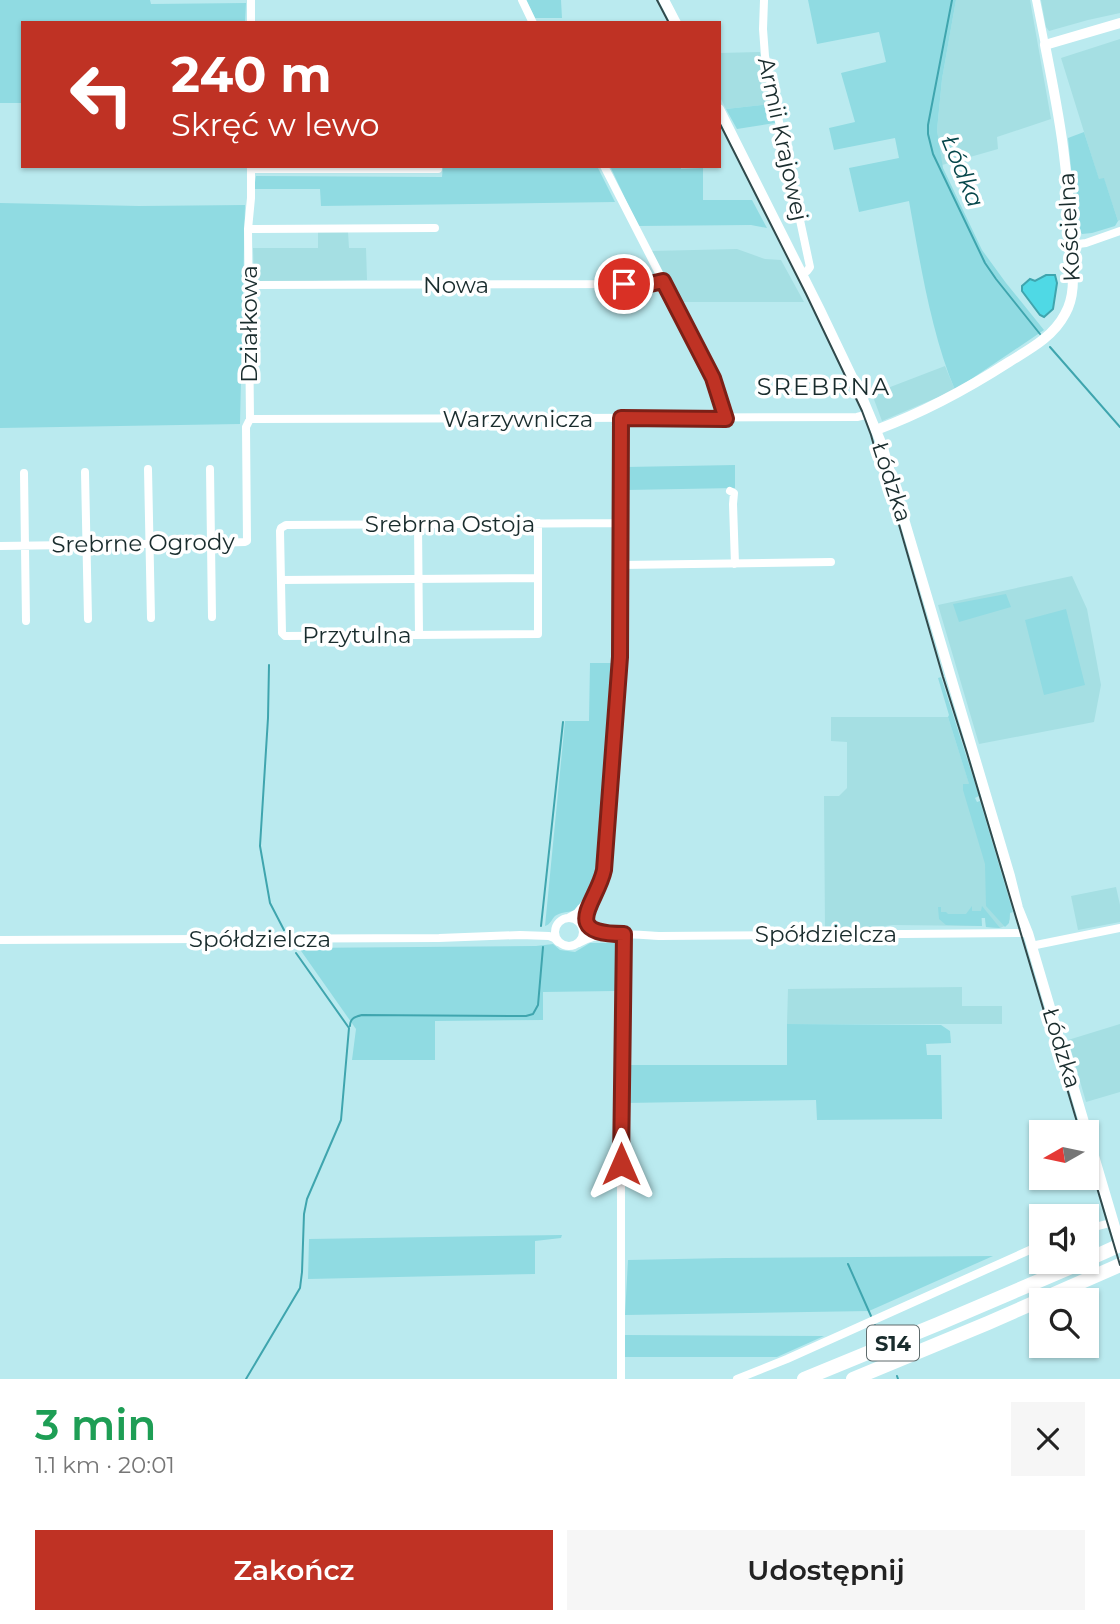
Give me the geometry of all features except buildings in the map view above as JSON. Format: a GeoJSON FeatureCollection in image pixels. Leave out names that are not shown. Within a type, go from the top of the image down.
{"type":"FeatureCollection","features":[{"type":"Feature","properties":{"kind":"highway","name":"S14"},"geometry":{"type":"LineString","coordinates":[[1099,1254],[1116,1246]]}},
{"type":"Feature","properties":{"kind":"highway","name":"S14"},"geometry":{"type":"LineString","coordinates":[[853,1379],[1117,1266]]}},
{"type":"Feature","properties":{"kind":"highway","name":"S14"},"geometry":{"type":"LineString","coordinates":[[804,1379],[1055,1274]]}},
{"type":"Feature","properties":{"kind":"main road"},"geometry":{"type":"LineString","coordinates":[[664,0],[675,21]]}},
{"type":"Feature","properties":{"kind":"main road","name":"Łódzka"},"geometry":{"type":"LineString","coordinates":[[721,113],[876,430],[1010,876],[1027,915],[1031,946],[1114,1222],[1116,1246]]}},
{"type":"Feature","properties":{"kind":"street"},"geometry":{"type":"LineString","coordinates":[[251,0],[251,21]]}},
{"type":"Feature","properties":{"kind":"street"},"geometry":{"type":"LineString","coordinates":[[522,0],[532,21]]}},
{"type":"Feature","properties":{"kind":"street","name":"Armii Krajowej"},"geometry":{"type":"LineString","coordinates":[[764,0],[765,56],[810,267],[802,274]]}},
{"type":"Feature","properties":{"kind":"street","name":"Kościelna"},"geometry":{"type":"LineString","coordinates":[[876,430],[968,388],[1048,336],[1070,304],[1073,283],[1064,153],[1036,0]]}},
{"type":"Feature","properties":{"kind":"street"},"geometry":{"type":"LineString","coordinates":[[1045,45],[1120,23]]}},
{"type":"Feature","properties":{"kind":"street"},"geometry":{"type":"LineString","coordinates":[[251,168],[438,169]]}},
{"type":"Feature","properties":{"kind":"street","name":"Działkowa"},"geometry":{"type":"LineString","coordinates":[[250,419],[248,229],[251,168]]}},
{"type":"Feature","properties":{"kind":"street"},"geometry":{"type":"LineString","coordinates":[[605,168],[713,378],[726,419]]}},
{"type":"Feature","properties":{"kind":"street"},"geometry":{"type":"LineString","coordinates":[[248,229],[435,228]]}},
{"type":"Feature","properties":{"kind":"street"},"geometry":{"type":"LineString","coordinates":[[1071,245],[1086,243],[1120,231]]}},
{"type":"Feature","properties":{"kind":"street","name":"Nowa"},"geometry":{"type":"LineString","coordinates":[[249,285],[650,284],[663,281]]}},
{"type":"Feature","properties":{"kind":"street","name":"Warzywnicza"},"geometry":{"type":"LineString","coordinates":[[250,419],[726,419],[857,417],[869,414]]}},
{"type":"Feature","properties":{"kind":"street"},"geometry":{"type":"LineString","coordinates":[[579,943],[584,934],[581,925],[602,877],[618,693],[621,418]]}},
{"type":"Feature","properties":{"kind":"street","name":"Srebrne Ogrody"},"geometry":{"type":"LineString","coordinates":[[0,545],[246,542],[246,427],[250,419]]}},
{"type":"Feature","properties":{"kind":"street"},"geometry":{"type":"LineString","coordinates":[[148,469],[151,618]]}},
{"type":"Feature","properties":{"kind":"street"},"geometry":{"type":"LineString","coordinates":[[210,469],[212,617]]}},
{"type":"Feature","properties":{"kind":"street"},"geometry":{"type":"LineString","coordinates":[[85,472],[88,619]]}},
{"type":"Feature","properties":{"kind":"street"},"geometry":{"type":"LineString","coordinates":[[24,473],[26,621]]}},
{"type":"Feature","properties":{"kind":"street"},"geometry":{"type":"LineString","coordinates":[[730,491],[735,497],[735,564]]}},
{"type":"Feature","properties":{"kind":"street"},"geometry":{"type":"LineString","coordinates":[[281,580],[538,578],[538,523]]}},
{"type":"Feature","properties":{"kind":"street","name":"Srebrna Ostoja"},"geometry":{"type":"LineString","coordinates":[[281,528],[286,525],[621,523]]}},
{"type":"Feature","properties":{"kind":"street"},"geometry":{"type":"LineString","coordinates":[[418,524],[419,635]]}},
{"type":"Feature","properties":{"kind":"street","name":"Przytulna"},"geometry":{"type":"LineString","coordinates":[[281,528],[283,635],[538,634],[538,578]]}},
{"type":"Feature","properties":{"kind":"street"},"geometry":{"type":"LineString","coordinates":[[621,565],[831,562]]}},
{"type":"Feature","properties":{"kind":"street"},"geometry":{"type":"LineString","coordinates":[[520,935],[549,930],[577,913],[596,889]]}},
{"type":"Feature","properties":{"kind":"street"},"geometry":{"type":"LineString","coordinates":[[586,912],[588,924],[595,931]]}},
{"type":"Feature","properties":{"kind":"street"},"geometry":{"type":"LineString","coordinates":[[568,918],[574,918],[581,925],[595,931],[621,934]]}},
{"type":"Feature","properties":{"kind":"street"},"geometry":{"type":"LineString","coordinates":[[558,942],[555,933],[559,922]]}},
{"type":"Feature","properties":{"kind":"street"},"geometry":{"type":"LineString","coordinates":[[1031,946],[1120,928]]}},
{"type":"Feature","properties":{"kind":"street","name":"Spółdzielcza"},"geometry":{"type":"LineString","coordinates":[[621,934],[672,936],[1028,933]]}},
{"type":"Feature","properties":{"kind":"street"},"geometry":{"type":"LineString","coordinates":[[520,935],[549,936],[569,947],[592,937],[621,934]]}},
{"type":"Feature","properties":{"kind":"street"},"geometry":{"type":"LineString","coordinates":[[621,934],[621,1379]]}},
{"type":"Feature","properties":{"kind":"street","name":"Spółdzielcza"},"geometry":{"type":"LineString","coordinates":[[0,940],[439,938],[520,935]]}},
{"type":"Feature","properties":{"kind":"street"},"geometry":{"type":"LineString","coordinates":[[1099,1226],[1114,1222]]}},
{"type":"Feature","properties":{"kind":"street"},"geometry":{"type":"LineString","coordinates":[[737,1379],[1029,1250]]}},
{"type":"Feature","properties":{"kind":"shaded area"},"geometry":{"type":"Polygon","coordinates":[[[0,0],[150,0],[151,4],[246,3],[245,21],[21,21],[21,103],[0,103],[0,0]]]}},
{"type":"Feature","properties":{"kind":"shaded area"},"geometry":{"type":"Polygon","coordinates":[[[526,0],[561,0],[562,18],[535,18],[526,0]]]}},
{"type":"Feature","properties":{"kind":"shaded area"},"geometry":{"type":"Polygon","coordinates":[[[808,0],[956,0],[942,79],[937,130],[943,168],[982,250],[1044,330],[955,390],[933,321],[909,201],[859,212],[849,168],[899,158],[895,138],[834,150],[829,128],[855,122],[841,73],[886,62],[879,32],[817,44],[808,0]]]}},
{"type":"Feature","properties":{"kind":"shaded area"},"geometry":{"type":"Polygon","coordinates":[[[956,0],[1030,0],[1051,119],[997,137],[998,149],[942,165],[937,130],[942,79],[956,0]]]}},
{"type":"Feature","properties":{"kind":"shaded area"},"geometry":{"type":"Polygon","coordinates":[[[1041,0],[1120,0],[1120,13],[1049,31],[1041,0]]]}},
{"type":"Feature","properties":{"kind":"shaded area"},"geometry":{"type":"Polygon","coordinates":[[[1120,39],[1118,221],[1104,179],[1099,180],[1061,58],[1120,39]]]}},
{"type":"Feature","properties":{"kind":"shaded area"},"geometry":{"type":"Polygon","coordinates":[[[760,52],[771,104],[726,109],[721,99],[721,53],[760,52]]]}},
{"type":"Feature","properties":{"kind":"shaded area"},"geometry":{"type":"Polygon","coordinates":[[[771,104],[775,123],[737,129],[726,109],[771,104]]]}},
{"type":"Feature","properties":{"kind":"shaded area"},"geometry":{"type":"Polygon","coordinates":[[[1084,132],[1099,179],[1104,178],[1118,221],[1115,226],[1082,234],[1077,228],[1068,138],[1084,132]]]}},
{"type":"Feature","properties":{"kind":"shaded area"},"geometry":{"type":"Polygon","coordinates":[[[443,168],[598,168],[615,202],[321,206],[320,189],[254,189],[256,176],[442,177],[443,168]]]}},
{"type":"Feature","properties":{"kind":"shaded area"},"geometry":{"type":"Polygon","coordinates":[[[611,168],[703,168],[703,200],[752,200],[767,228],[751,225],[638,226],[611,168]]]}},
{"type":"Feature","properties":{"kind":"shaded area"},"geometry":{"type":"Polygon","coordinates":[[[0,203],[245,205],[240,424],[0,428],[0,203]]]}},
{"type":"Feature","properties":{"kind":"shaded area"},"geometry":{"type":"Polygon","coordinates":[[[318,232],[348,232],[349,248],[366,248],[367,280],[258,282],[254,278],[253,248],[318,248],[318,232]]]}},
{"type":"Feature","properties":{"kind":"shaded area"},"geometry":{"type":"Polygon","coordinates":[[[737,249],[765,259],[781,260],[804,302],[678,302],[651,251],[737,249]]]}},
{"type":"Feature","properties":{"kind":"shaded area"},"geometry":{"type":"Polygon","coordinates":[[[1046,275],[1055,275],[1057,283],[1053,309],[1044,317],[1022,291],[1022,286],[1030,279],[1035,281],[1046,275]]]}},
{"type":"Feature","properties":{"kind":"shaded area"},"geometry":{"type":"Polygon","coordinates":[[[945,366],[955,390],[882,421],[872,394],[945,366]]]}},
{"type":"Feature","properties":{"kind":"shaded area"},"geometry":{"type":"Polygon","coordinates":[[[735,465],[735,488],[627,490],[626,467],[735,465]]]}},
{"type":"Feature","properties":{"kind":"shaded area"},"geometry":{"type":"Polygon","coordinates":[[[1072,576],[1087,609],[1101,685],[1094,722],[979,744],[938,605],[1072,576]]]}},
{"type":"Feature","properties":{"kind":"shaded area"},"geometry":{"type":"Polygon","coordinates":[[[1006,594],[1011,607],[959,622],[953,604],[1006,594]]]}},
{"type":"Feature","properties":{"kind":"shaded area"},"geometry":{"type":"Polygon","coordinates":[[[1066,609],[1085,685],[1044,695],[1025,620],[1066,609]]]}},
{"type":"Feature","properties":{"kind":"shaded area"},"geometry":{"type":"Polygon","coordinates":[[[590,663],[616,663],[599,874],[580,906],[574,911],[555,916],[545,926],[565,721],[589,721],[590,663]]]}},
{"type":"Feature","properties":{"kind":"shaded area"},"geometry":{"type":"Polygon","coordinates":[[[941,677],[979,796],[975,798],[977,802],[980,801],[1013,912],[1010,913],[1009,923],[1005,927],[986,906],[985,864],[963,790],[963,784],[969,784],[948,717],[938,678],[941,677]]]}},
{"type":"Feature","properties":{"kind":"shaded area"},"geometry":{"type":"Polygon","coordinates":[[[831,717],[948,717],[1010,913],[1007,925],[1000,928],[986,927],[985,918],[982,918],[982,926],[893,925],[861,929],[825,929],[824,796],[839,796],[847,788],[847,742],[831,741],[831,717]]]}},
{"type":"Feature","properties":{"kind":"shaded area"},"geometry":{"type":"Polygon","coordinates":[[[1116,887],[1120,922],[1078,930],[1071,896],[1116,887]]]}},
{"type":"Feature","properties":{"kind":"shaded area"},"geometry":{"type":"Polygon","coordinates":[[[972,906],[972,911],[981,911],[982,906],[1000,928],[986,927],[985,918],[981,918],[982,926],[946,925],[939,919],[938,907],[941,907],[941,912],[948,914],[966,914],[972,906]]]}},
{"type":"Feature","properties":{"kind":"shaded area"},"geometry":{"type":"Polygon","coordinates":[[[590,943],[616,943],[615,991],[543,992],[543,1020],[435,1021],[435,1060],[352,1060],[356,1029],[299,948],[553,944],[560,950],[575,952],[590,943]]]}},
{"type":"Feature","properties":{"kind":"shaded area"},"geometry":{"type":"Polygon","coordinates":[[[962,987],[962,1006],[1002,1006],[1002,1024],[787,1024],[788,989],[962,987]]]}},
{"type":"Feature","properties":{"kind":"shaded area"},"geometry":{"type":"Polygon","coordinates":[[[787,1024],[941,1025],[950,1031],[951,1043],[926,1044],[927,1055],[941,1055],[942,1119],[817,1120],[816,1100],[625,1103],[625,1065],[787,1065],[787,1024]]]}},
{"type":"Feature","properties":{"kind":"shaded area"},"geometry":{"type":"Polygon","coordinates":[[[1120,1024],[1120,1092],[1086,1102],[1068,1040],[1120,1024]]]}},
{"type":"Feature","properties":{"kind":"shaded area"},"geometry":{"type":"Polygon","coordinates":[[[562,1235],[561,1238],[535,1241],[535,1274],[308,1279],[309,1239],[562,1235]]]}},
{"type":"Feature","properties":{"kind":"shaded area"},"geometry":{"type":"Polygon","coordinates":[[[993,1256],[869,1311],[625,1315],[628,1260],[993,1256]]]}},
{"type":"Feature","properties":{"kind":"shaded area"},"geometry":{"type":"Polygon","coordinates":[[[625,1335],[824,1336],[777,1357],[624,1357],[625,1335]]]}},
{"type":"Feature","properties":{"kind":"waterway","name":"Łódka"},"geometry":{"type":"LineString","coordinates":[[952,0],[928,125],[933,154],[985,263],[1040,334]]}},
{"type":"Feature","properties":{"kind":"waterway","name":"Łódka"},"geometry":{"type":"LineString","coordinates":[[1050,347],[1120,427]]}},
{"type":"Feature","properties":{"kind":"waterway"},"geometry":{"type":"LineString","coordinates":[[269,665],[260,846],[270,903],[284,930]]}},
{"type":"Feature","properties":{"kind":"waterway"},"geometry":{"type":"LineString","coordinates":[[541,926],[563,722]]}},
{"type":"Feature","properties":{"kind":"waterway"},"geometry":{"type":"LineString","coordinates":[[350,1026],[355,1017],[362,1015],[533,1014],[538,1005],[543,947]]}},
{"type":"Feature","properties":{"kind":"waterway"},"geometry":{"type":"LineString","coordinates":[[246,1379],[300,1288],[307,1199],[341,1120],[349,1028],[296,953]]}},
{"type":"Feature","properties":{"kind":"waterway"},"geometry":{"type":"LineString","coordinates":[[848,1264],[871,1316]]}},
{"type":"Feature","properties":{"kind":"waterway"},"geometry":{"type":"LineString","coordinates":[[875,1325],[879,1334]]}},
{"type":"Feature","properties":{"kind":"tram line"},"geometry":{"type":"LineString","coordinates":[[657,0],[668,21]]}},
{"type":"Feature","properties":{"kind":"tram line"},"geometry":{"type":"LineString","coordinates":[[721,126],[862,411],[885,485]]}},
{"type":"Feature","properties":{"kind":"tram line"},"geometry":{"type":"LineString","coordinates":[[882,475],[891,497],[1076,1120]]}},
{"type":"Feature","properties":{"kind":"tram line"},"geometry":{"type":"LineString","coordinates":[[1098,1190],[1120,1265]]}},
{"type":"Feature","properties":{"kind":"district","name":"SREBRNA"},"geometry":{"type":"Point","coordinates":[824,386]}},
{"type":"Feature","properties":{"kind":"route"},"geometry":{"type":"LineString","coordinates":[[621,1164],[624,934],[595,931],[586,920],[586,912],[604,870],[618,693],[621,418],[726,419],[713,378],[663,281],[624,284]]}}]}
